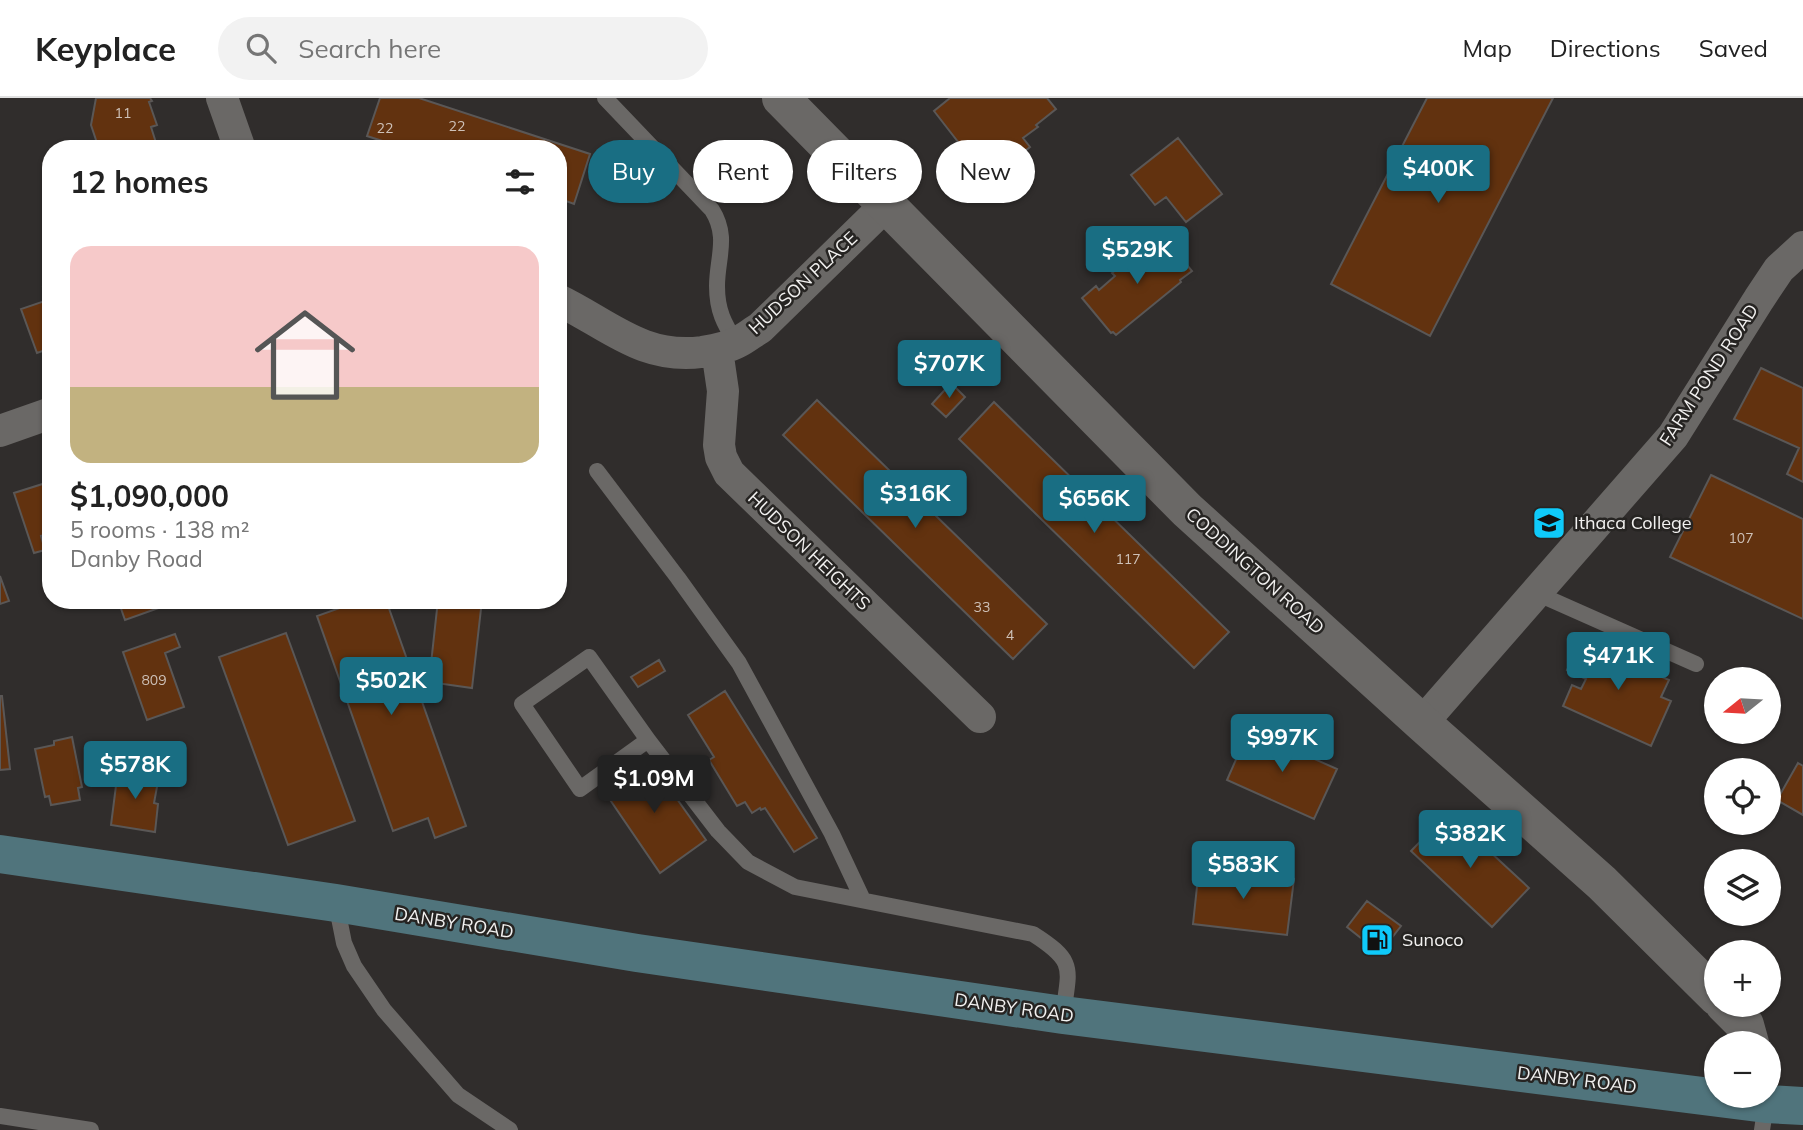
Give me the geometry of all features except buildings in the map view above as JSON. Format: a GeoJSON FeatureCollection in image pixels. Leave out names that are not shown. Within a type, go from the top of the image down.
{"type":"FeatureCollection","features":[{"type":"Feature","properties":{"kind":"main road","name":"DANBY ROAD"},"geometry":{"type":"LineString","coordinates":[[0,854],[336,903],[637,953],[1063,1015],[1764,1110],[1803,1106]]}},
{"type":"Feature","properties":{"kind":"street"},"geometry":{"type":"LineString","coordinates":[[222,98],[237,140]]}},
{"type":"Feature","properties":{"kind":"street","name":"CODDINGTON ROAD"},"geometry":{"type":"LineString","coordinates":[[782,98],[1187,510],[1602,883],[1704,984]]}},
{"type":"Feature","properties":{"kind":"street","name":"HUDSON PLACE"},"geometry":{"type":"LineString","coordinates":[[567,305],[631,341],[653,350],[674,354],[727,347],[760,328],[886,205]]}},
{"type":"Feature","properties":{"kind":"street","name":"FARM POND ROAD"},"geometry":{"type":"LineString","coordinates":[[1422,723],[1673,436],[1765,289],[1779,269],[1803,247]]}},
{"type":"Feature","properties":{"kind":"street","name":"HUDSON HEIGHTS"},"geometry":{"type":"LineString","coordinates":[[727,347],[719,445],[721,457],[729,473],[980,716]]}},
{"type":"Feature","properties":{"kind":"street"},"geometry":{"type":"LineString","coordinates":[[0,431],[42,416]]}},
{"type":"Feature","properties":{"kind":"street"},"geometry":{"type":"LineString","coordinates":[[1737,1017],[1747,1031]]}},
{"type":"Feature","properties":{"kind":"lane"},"geometry":{"type":"LineString","coordinates":[[605,98],[712,210],[719,222],[722,239],[717,285],[727,347]]}},
{"type":"Feature","properties":{"kind":"lane"},"geometry":{"type":"LineString","coordinates":[[597,471],[739,663],[832,834],[863,901]]}},
{"type":"Feature","properties":{"kind":"lane"},"geometry":{"type":"LineString","coordinates":[[1536,593],[1696,664]]}},
{"type":"Feature","properties":{"kind":"lane"},"geometry":{"type":"LineString","coordinates":[[648,740],[580,789],[522,704],[589,657],[718,831],[748,862],[795,887],[1033,934],[1055,947],[1066,961],[1069,974],[1063,1015]]}},
{"type":"Feature","properties":{"kind":"lane"},"geometry":{"type":"LineString","coordinates":[[336,903],[344,943],[354,966],[384,1010],[458,1095],[510,1130]]}},
{"type":"Feature","properties":{"kind":"lane"},"geometry":{"type":"LineString","coordinates":[[0,1116],[91,1130]]}},
{"type":"Feature","properties":{"kind":"place","name":"Ithaca College"},"geometry":{"type":"Point","coordinates":[1549,523]}},
{"type":"Feature","properties":{"kind":"place","name":"Sunoco"},"geometry":{"type":"Point","coordinates":[1377,940]}}]}
